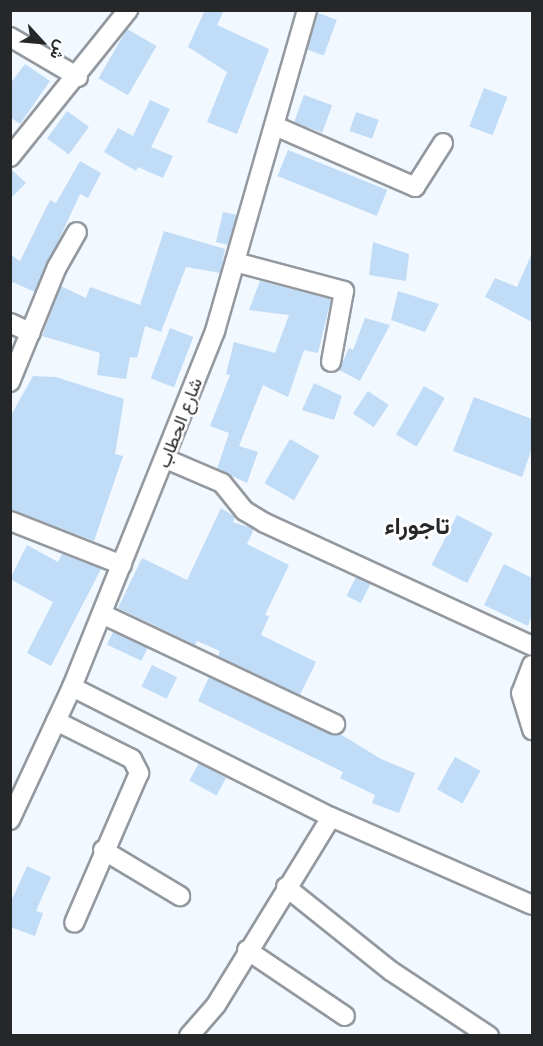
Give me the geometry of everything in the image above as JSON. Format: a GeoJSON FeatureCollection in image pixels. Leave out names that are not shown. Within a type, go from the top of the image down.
{"type":"FeatureCollection","features":[{"type":"Feature","properties":{"kind":"street"},"geometry":{"type":"LineString","coordinates":[[10,157],[78,77],[128,10]]}},
{"type":"Feature","properties":{"kind":"street","name":"شارع الحطاب"},"geometry":{"type":"LineString","coordinates":[[12,812],[72,687],[166,459],[215,331],[307,10]]}},
{"type":"Feature","properties":{"kind":"street"},"geometry":{"type":"LineString","coordinates":[[10,37],[78,77]]}},
{"type":"Feature","properties":{"kind":"street"},"geometry":{"type":"LineString","coordinates":[[274,126],[415,187],[443,143]]}},
{"type":"Feature","properties":{"kind":"street"},"geometry":{"type":"LineString","coordinates":[[10,382],[76,231]]}},
{"type":"Feature","properties":{"kind":"street"},"geometry":{"type":"LineString","coordinates":[[235,262],[344,291],[331,362]]}},
{"type":"Feature","properties":{"kind":"street"},"geometry":{"type":"LineString","coordinates":[[10,323],[31,333]]}},
{"type":"Feature","properties":{"kind":"street"},"geometry":{"type":"LineString","coordinates":[[166,459],[222,483],[245,511],[265,523],[532,646]]}},
{"type":"Feature","properties":{"kind":"street"},"geometry":{"type":"LineString","coordinates":[[10,521],[122,565]]}},
{"type":"Feature","properties":{"kind":"street"},"geometry":{"type":"LineString","coordinates":[[102,614],[335,724]]}},
{"type":"Feature","properties":{"kind":"street"},"geometry":{"type":"LineString","coordinates":[[532,665],[521,693],[532,730]]}},
{"type":"Feature","properties":{"kind":"street"},"geometry":{"type":"LineString","coordinates":[[72,687],[331,817],[532,905]]}},
{"type":"Feature","properties":{"kind":"street"},"geometry":{"type":"LineString","coordinates":[[56,721],[137,763],[139,773],[103,850],[74,923]]}},
{"type":"Feature","properties":{"kind":"street"},"geometry":{"type":"LineString","coordinates":[[189,1035],[216,1005],[286,887],[331,817]]}},
{"type":"Feature","properties":{"kind":"street"},"geometry":{"type":"LineString","coordinates":[[103,850],[180,896]]}},
{"type":"Feature","properties":{"kind":"street"},"geometry":{"type":"LineString","coordinates":[[286,887],[463,1029],[489,1035]]}},
{"type":"Feature","properties":{"kind":"street"},"geometry":{"type":"LineString","coordinates":[[247,951],[345,1016]]}},
{"type":"Feature","properties":{"kind":"building"},"geometry":{"type":"Polygon","coordinates":[[[205,10],[224,10],[217,25],[269,49],[237,134],[207,122],[227,72],[188,47],[205,10]]]}},
{"type":"Feature","properties":{"kind":"building"},"geometry":{"type":"Polygon","coordinates":[[[318,13],[337,20],[324,56],[305,49],[318,13]]]}},
{"type":"Feature","properties":{"kind":"building"},"geometry":{"type":"Polygon","coordinates":[[[127,29],[156,46],[128,95],[98,78],[127,29]]]}},
{"type":"Feature","properties":{"kind":"building"},"geometry":{"type":"Polygon","coordinates":[[[25,64],[50,81],[20,124],[10,117],[10,84],[25,64]]]}},
{"type":"Feature","properties":{"kind":"building"},"geometry":{"type":"Polygon","coordinates":[[[484,88],[507,97],[493,135],[469,126],[484,88]]]}},
{"type":"Feature","properties":{"kind":"building"},"geometry":{"type":"Polygon","coordinates":[[[304,95],[332,105],[322,133],[294,122],[304,95]]]}},
{"type":"Feature","properties":{"kind":"building"},"geometry":{"type":"Polygon","coordinates":[[[150,100],[170,109],[151,147],[173,156],[163,178],[138,167],[136,171],[104,152],[118,128],[133,136],[150,100]]]}},
{"type":"Feature","properties":{"kind":"building"},"geometry":{"type":"Polygon","coordinates":[[[67,111],[89,127],[69,154],[47,139],[67,111]]]}},
{"type":"Feature","properties":{"kind":"building"},"geometry":{"type":"Polygon","coordinates":[[[356,112],[379,120],[372,139],[349,131],[356,112]]]}},
{"type":"Feature","properties":{"kind":"building"},"geometry":{"type":"Polygon","coordinates":[[[288,150],[387,190],[377,216],[278,176],[288,150]]]}},
{"type":"Feature","properties":{"kind":"building"},"geometry":{"type":"Polygon","coordinates":[[[80,161],[101,173],[88,198],[80,194],[35,292],[10,281],[10,254],[20,261],[50,200],[56,203],[80,161]]]}},
{"type":"Feature","properties":{"kind":"building"},"geometry":{"type":"Polygon","coordinates":[[[10,168],[26,183],[10,199],[10,168]]]}},
{"type":"Feature","properties":{"kind":"building"},"geometry":{"type":"Polygon","coordinates":[[[223,212],[237,215],[228,245],[216,242],[223,212]]]}},
{"type":"Feature","properties":{"kind":"building"},"geometry":{"type":"Polygon","coordinates":[[[164,231],[225,249],[220,273],[186,267],[161,332],[145,326],[137,358],[130,357],[126,379],[97,375],[100,353],[42,336],[61,286],[86,298],[90,287],[140,305],[164,231]]]}},
{"type":"Feature","properties":{"kind":"building"},"geometry":{"type":"Polygon","coordinates":[[[373,242],[409,254],[406,281],[369,275],[373,242]]]}},
{"type":"Feature","properties":{"kind":"building"},"geometry":{"type":"Polygon","coordinates":[[[532,253],[532,322],[485,297],[495,278],[517,287],[532,253]]]}},
{"type":"Feature","properties":{"kind":"building"},"geometry":{"type":"Polygon","coordinates":[[[260,281],[331,299],[318,353],[304,350],[288,397],[263,385],[239,446],[258,452],[247,483],[217,469],[229,433],[210,426],[230,375],[226,374],[234,342],[275,353],[289,315],[249,310],[260,281]]]}},
{"type":"Feature","properties":{"kind":"building"},"geometry":{"type":"Polygon","coordinates":[[[398,291],[439,304],[425,332],[391,320],[398,291]]]}},
{"type":"Feature","properties":{"kind":"building"},"geometry":{"type":"Polygon","coordinates":[[[365,318],[390,325],[360,381],[339,370],[349,348],[353,350],[365,318]]]}},
{"type":"Feature","properties":{"kind":"building"},"geometry":{"type":"Polygon","coordinates":[[[170,328],[193,337],[174,387],[151,378],[170,328]]]}},
{"type":"Feature","properties":{"kind":"building"},"geometry":{"type":"Polygon","coordinates":[[[33,376],[56,377],[124,399],[115,454],[123,456],[94,541],[10,509],[10,417],[33,376]]]}},
{"type":"Feature","properties":{"kind":"building"},"geometry":{"type":"Polygon","coordinates":[[[314,383],[342,396],[334,420],[302,410],[314,383]]]}},
{"type":"Feature","properties":{"kind":"building"},"geometry":{"type":"Polygon","coordinates":[[[424,386],[445,398],[417,446],[396,434],[424,386]]]}},
{"type":"Feature","properties":{"kind":"building"},"geometry":{"type":"Polygon","coordinates":[[[368,391],[389,405],[374,427],[353,413],[368,391]]]}},
{"type":"Feature","properties":{"kind":"building"},"geometry":{"type":"Polygon","coordinates":[[[474,397],[532,419],[532,448],[522,477],[453,451],[474,397]]]}},
{"type":"Feature","properties":{"kind":"building"},"geometry":{"type":"Polygon","coordinates":[[[290,439],[319,456],[294,500],[264,483],[290,439]]]}},
{"type":"Feature","properties":{"kind":"building"},"geometry":{"type":"Polygon","coordinates":[[[221,508],[235,517],[233,522],[254,529],[247,544],[289,565],[265,615],[269,616],[261,635],[316,662],[300,695],[218,656],[220,651],[197,641],[195,645],[118,608],[142,558],[187,580],[221,508]]]}},
{"type":"Feature","properties":{"kind":"building"},"geometry":{"type":"Polygon","coordinates":[[[457,515],[493,533],[467,583],[432,565],[457,515]]]}},
{"type":"Feature","properties":{"kind":"building"},"geometry":{"type":"Polygon","coordinates":[[[27,545],[58,562],[62,554],[101,569],[51,666],[27,653],[53,602],[10,579],[27,545]]]}},
{"type":"Feature","properties":{"kind":"building"},"geometry":{"type":"Polygon","coordinates":[[[504,564],[532,578],[532,615],[528,626],[484,605],[504,564]]]}},
{"type":"Feature","properties":{"kind":"building"},"geometry":{"type":"Polygon","coordinates":[[[356,577],[370,584],[361,603],[346,596],[356,577]]]}},
{"type":"Feature","properties":{"kind":"building"},"geometry":{"type":"Polygon","coordinates":[[[113,632],[147,648],[142,661],[107,645],[113,632]]]}},
{"type":"Feature","properties":{"kind":"building"},"geometry":{"type":"Polygon","coordinates":[[[152,665],[177,677],[167,699],[141,687],[152,665]]]}},
{"type":"Feature","properties":{"kind":"building"},"geometry":{"type":"Polygon","coordinates":[[[209,677],[330,734],[340,734],[381,759],[415,773],[399,813],[372,803],[375,795],[340,778],[343,772],[198,701],[209,677]]]}},
{"type":"Feature","properties":{"kind":"building"},"geometry":{"type":"Polygon","coordinates":[[[455,757],[480,771],[462,803],[437,789],[455,757]]]}},
{"type":"Feature","properties":{"kind":"building"},"geometry":{"type":"Polygon","coordinates":[[[199,763],[226,778],[216,796],[189,780],[199,763]]]}},
{"type":"Feature","properties":{"kind":"building"},"geometry":{"type":"Polygon","coordinates":[[[27,866],[51,877],[36,911],[43,913],[35,936],[10,927],[10,904],[27,866]]]}},
{"type":"Feature","properties":{"kind":"district","name":"تاجوراء"},"geometry":{"type":"Point","coordinates":[417,527]}}]}
